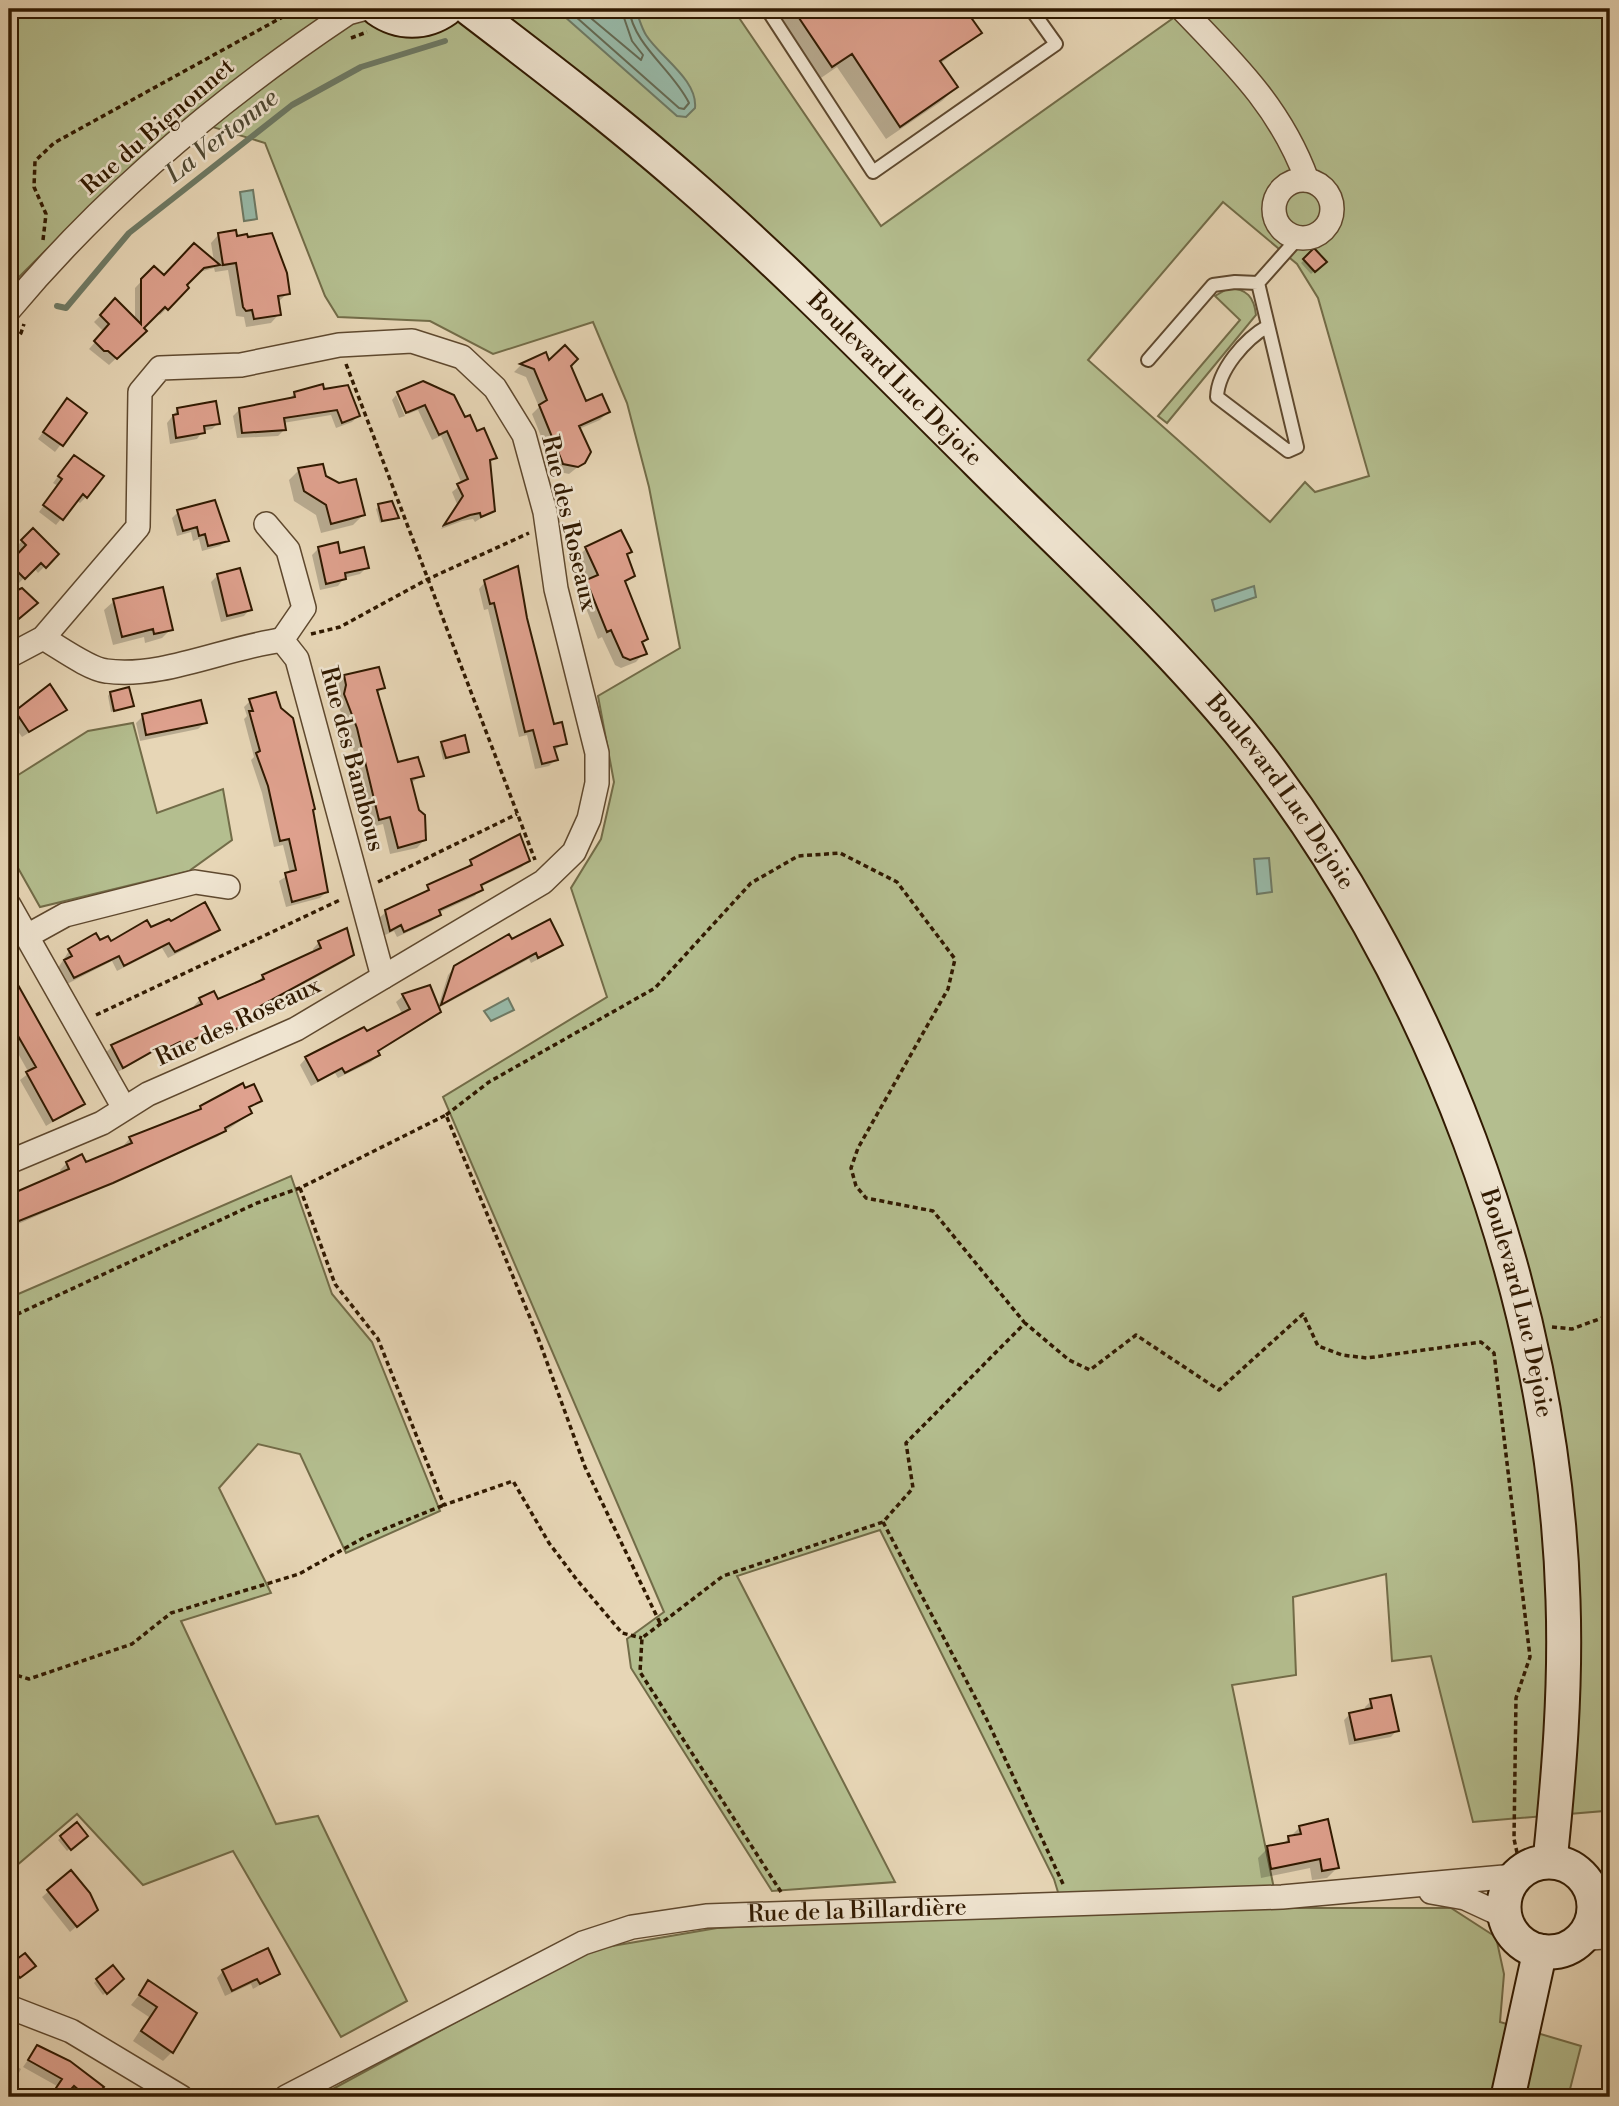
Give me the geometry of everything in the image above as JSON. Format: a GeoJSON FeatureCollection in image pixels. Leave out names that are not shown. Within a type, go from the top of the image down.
{"type":"FeatureCollection","features":[{"type":"Feature","properties":{"kind":"main road"},"geometry":{"type":"LineString","coordinates":[[378,9],[400,20],[414,21],[428,19],[446,9]]}},
{"type":"Feature","properties":{"kind":"main road","name":"Boulevard Luc Dejoie"},"geometry":{"type":"LineString","coordinates":[[470,9],[612,120],[768,255],[1101,585],[1238,731],[1300,815],[1358,907],[1447,1082],[1491,1200],[1525,1325],[1546,1431],[1563,1596],[1563,1728],[1529,1869]]}},
{"type":"Feature","properties":{"kind":"main road"},"geometry":{"type":"LineString","coordinates":[[1566,1864],[1579,1873],[1600,1896],[1594,1916],[1597,1934],[1568,1948],[1540,1951],[1516,1939],[1504,1916],[1506,1890],[1529,1869],[1566,1864]]}},
{"type":"Feature","properties":{"kind":"main road"},"geometry":{"type":"LineString","coordinates":[[1508,2097],[1540,1951]]}},
{"type":"Feature","properties":{"kind":"street","name":"Rue du Bignonnet"},"geometry":{"type":"LineString","coordinates":[[9,310],[95,216],[219,104],[348,13],[363,9]]}},
{"type":"Feature","properties":{"kind":"street"},"geometry":{"type":"LineString","coordinates":[[1182,9],[1260,91],[1298,156],[1307,180]]}},
{"type":"Feature","properties":{"kind":"street"},"geometry":{"type":"LineString","coordinates":[[1307,180],[1317,184],[1330,198],[1330,219],[1318,234],[1298,237],[1289,235],[1277,222],[1274,204],[1277,196],[1289,183],[1307,180]]}},
{"type":"Feature","properties":{"kind":"street","name":"Rue des Roseaux"},"geometry":{"type":"LineString","coordinates":[[9,656],[43,638],[138,527],[140,392],[160,368],[241,365],[339,345],[412,341],[462,357],[495,388],[524,435],[547,525],[556,589],[597,753],[597,783],[589,818],[574,852],[543,882],[296,1029],[148,1094],[102,1123],[9,1162]]}},
{"type":"Feature","properties":{"kind":"street"},"geometry":{"type":"LineString","coordinates":[[43,638],[104,671],[147,670],[282,640],[304,608],[288,550],[266,524]]}},
{"type":"Feature","properties":{"kind":"street","name":"Rue des Bambous"},"geometry":{"type":"LineString","coordinates":[[282,640],[298,659],[383,977]]}},
{"type":"Feature","properties":{"kind":"street"},"geometry":{"type":"LineString","coordinates":[[27,936],[65,915],[182,885],[195,882],[228,887]]}},
{"type":"Feature","properties":{"kind":"street"},"geometry":{"type":"LineString","coordinates":[[9,905],[124,1108]]}},
{"type":"Feature","properties":{"kind":"street","name":"Rue de la Billardière"},"geometry":{"type":"LineString","coordinates":[[286,2097],[583,1943],[632,1927],[706,1916],[1006,1903],[1282,1897],[1400,1887],[1529,1869]]}},
{"type":"Feature","properties":{"kind":"street","name":"Rue de la Billardière"},"geometry":{"type":"LineString","coordinates":[[1400,1887],[1465,1898],[1504,1916]]}},
{"type":"Feature","properties":{"kind":"street"},"geometry":{"type":"LineString","coordinates":[[9,2007],[71,2031],[181,2097]]}},
{"type":"Feature","properties":{"kind":"lane"},"geometry":{"type":"LineString","coordinates":[[767,9],[873,172],[1056,44],[1031,9]]}},
{"type":"Feature","properties":{"kind":"lane"},"geometry":{"type":"LineString","coordinates":[[1258,284],[1298,237]]}},
{"type":"Feature","properties":{"kind":"lane"},"geometry":{"type":"LineString","coordinates":[[1148,360],[1213,285],[1235,282],[1258,284]]}},
{"type":"Feature","properties":{"kind":"lane"},"geometry":{"type":"LineString","coordinates":[[1258,284],[1297,447],[1288,451],[1217,397],[1218,383],[1251,335],[1268,326]]}},
{"type":"Feature","properties":{"kind":"path","name":"Rue du Bignonnet"},"geometry":{"type":"LineString","coordinates":[[36,249],[44,239],[46,215],[34,187],[35,161],[54,143],[297,9]]}},
{"type":"Feature","properties":{"kind":"path"},"geometry":{"type":"LineString","coordinates":[[339,345],[543,882]]}},
{"type":"Feature","properties":{"kind":"path"},"geometry":{"type":"LineString","coordinates":[[282,640],[340,627],[428,579],[547,525]]}},
{"type":"Feature","properties":{"kind":"path"},"geometry":{"type":"LineString","coordinates":[[93,1016],[517,814]]}},
{"type":"Feature","properties":{"kind":"path"},"geometry":{"type":"LineString","coordinates":[[9,1318],[257,1203],[300,1188],[446,1115],[489,1082],[655,988],[751,883],[798,856],[840,853],[897,882],[954,959],[948,989],[858,1148],[851,1168],[856,1186],[866,1198],[933,1211],[1025,1323],[1069,1360],[1090,1370],[1136,1335],[1219,1390],[1303,1314],[1318,1346],[1342,1355],[1367,1357],[1481,1342],[1494,1353],[1530,1657],[1517,1698],[1514,1839],[1529,1869]]}},
{"type":"Feature","properties":{"kind":"path"},"geometry":{"type":"LineString","coordinates":[[446,1115],[536,1332],[585,1467],[661,1624]]}},
{"type":"Feature","properties":{"kind":"path"},"geometry":{"type":"LineString","coordinates":[[300,1188],[335,1284],[378,1339],[444,1505]]}},
{"type":"Feature","properties":{"kind":"path"},"geometry":{"type":"LineString","coordinates":[[1525,1325],[1572,1329],[1610,1315]]}},
{"type":"Feature","properties":{"kind":"path"},"geometry":{"type":"LineString","coordinates":[[642,1638],[723,1576],[883,1522],[913,1488],[906,1443],[1025,1323]]}},
{"type":"Feature","properties":{"kind":"path"},"geometry":{"type":"LineString","coordinates":[[9,1673],[29,1679],[132,1644],[171,1613],[299,1574],[365,1537],[513,1481],[549,1543],[577,1580],[622,1633],[642,1638]]}},
{"type":"Feature","properties":{"kind":"path"},"geometry":{"type":"LineString","coordinates":[[883,1522],[988,1722],[1063,1885]]}},
{"type":"Feature","properties":{"kind":"path"},"geometry":{"type":"LineString","coordinates":[[642,1638],[640,1672],[785,1897]]}},
{"type":"Feature","properties":{"kind":"shaded area"},"geometry":{"type":"Polygon","coordinates":[[[9,9],[733,9],[881,226],[1186,9],[1610,9],[1610,1712],[1604,1811],[1473,1822],[1431,1656],[1392,1661],[1386,1574],[1293,1597],[1296,1675],[1232,1685],[1278,1908],[1451,1908],[1496,1937],[1504,1974],[1500,2022],[1581,2046],[1568,2097],[318,2097],[589,1950],[717,1928],[1064,1912],[1054,1879],[880,1530],[737,1576],[895,1882],[772,1891],[631,1668],[627,1639],[664,1612],[443,1097],[607,997],[571,888],[601,839],[614,782],[598,696],[680,648],[649,487],[627,403],[593,322],[493,354],[430,321],[338,317],[325,296],[265,143],[190,120],[86,210],[9,287],[9,9]],[[1223,202],[1088,360],[1270,522],[1305,482],[1315,492],[1369,476],[1318,298],[1297,264],[1223,202]]]}},
{"type":"Feature","properties":{"kind":"shaded area"},"geometry":{"type":"Polygon","coordinates":[[[1229,288],[1241,290],[1248,295],[1256,315],[1167,423],[1158,416],[1240,320],[1215,296],[1229,288]]]}},
{"type":"Feature","properties":{"kind":"shaded area"},"geometry":{"type":"Polygon","coordinates":[[[133,723],[157,813],[223,789],[232,840],[189,871],[40,907],[9,852],[9,768],[15,777],[88,731],[133,723]]]}},
{"type":"Feature","properties":{"kind":"shaded area"},"geometry":{"type":"Polygon","coordinates":[[[291,1176],[332,1294],[372,1342],[440,1511],[346,1553],[300,1454],[258,1444],[219,1488],[271,1593],[181,1621],[276,1824],[318,1816],[407,2001],[341,2037],[233,1851],[143,1885],[77,1814],[9,1872],[9,1298],[291,1176]]]}},
{"type":"Feature","properties":{"kind":"water"},"geometry":{"type":"Polygon","coordinates":[[[556,9],[635,9],[646,35],[685,78],[691,88],[695,108],[686,117],[677,116],[556,9]]]}},
{"type":"Feature","properties":{"kind":"water"},"geometry":{"type":"Polygon","coordinates":[[[253,190],[257,219],[244,221],[240,192],[253,190]]]}},
{"type":"Feature","properties":{"kind":"water"},"geometry":{"type":"Polygon","coordinates":[[[1254,586],[1256,597],[1215,611],[1212,600],[1254,586]]]}},
{"type":"Feature","properties":{"kind":"water"},"geometry":{"type":"Polygon","coordinates":[[[1269,858],[1272,892],[1257,894],[1254,859],[1269,858]]]}},
{"type":"Feature","properties":{"kind":"water"},"geometry":{"type":"Polygon","coordinates":[[[508,998],[514,1010],[491,1021],[484,1011],[508,998]]]}},
{"type":"Feature","properties":{"kind":"building"},"geometry":{"type":"Polygon","coordinates":[[[793,9],[965,9],[982,33],[940,61],[958,87],[900,127],[852,54],[832,67],[793,9]]]}},
{"type":"Feature","properties":{"kind":"building"},"geometry":{"type":"Polygon","coordinates":[[[236,230],[237,236],[247,234],[248,237],[272,233],[287,273],[290,294],[278,296],[281,315],[254,319],[252,310],[246,311],[243,307],[236,263],[223,265],[218,233],[236,230]]]}},
{"type":"Feature","properties":{"kind":"building"},"geometry":{"type":"Polygon","coordinates":[[[194,243],[220,265],[204,268],[168,310],[165,307],[144,328],[147,331],[117,359],[104,351],[94,341],[109,324],[100,315],[115,298],[141,324],[141,279],[154,266],[164,275],[194,243]]]}},
{"type":"Feature","properties":{"kind":"building"},"geometry":{"type":"Polygon","coordinates":[[[1314,248],[1327,262],[1315,272],[1303,259],[1314,248]]]}},
{"type":"Feature","properties":{"kind":"building"},"geometry":{"type":"Polygon","coordinates":[[[565,345],[578,359],[571,366],[586,401],[602,394],[610,412],[579,426],[591,452],[585,463],[578,467],[563,464],[539,405],[547,400],[534,369],[520,364],[546,352],[549,360],[565,345]]]}},
{"type":"Feature","properties":{"kind":"building"},"geometry":{"type":"Polygon","coordinates":[[[423,381],[454,395],[465,417],[470,415],[477,431],[484,428],[497,458],[490,460],[495,511],[481,517],[480,513],[470,515],[444,525],[463,496],[457,484],[468,479],[447,431],[439,435],[425,405],[406,413],[397,392],[423,381]]]}},
{"type":"Feature","properties":{"kind":"building"},"geometry":{"type":"Polygon","coordinates":[[[323,384],[324,389],[348,385],[360,416],[342,423],[337,410],[284,418],[286,430],[242,433],[239,408],[295,397],[294,392],[323,384]]]}},
{"type":"Feature","properties":{"kind":"building"},"geometry":{"type":"Polygon","coordinates":[[[67,398],[87,413],[63,446],[43,432],[67,398]]]}},
{"type":"Feature","properties":{"kind":"building"},"geometry":{"type":"Polygon","coordinates":[[[216,401],[220,424],[204,426],[205,433],[176,438],[173,415],[178,414],[177,408],[216,401]]]}},
{"type":"Feature","properties":{"kind":"building"},"geometry":{"type":"Polygon","coordinates":[[[74,455],[104,476],[87,498],[83,494],[63,520],[43,505],[62,479],[58,476],[74,455]]]}},
{"type":"Feature","properties":{"kind":"building"},"geometry":{"type":"Polygon","coordinates":[[[323,464],[326,476],[339,483],[356,479],[365,515],[331,524],[326,505],[304,491],[298,468],[323,464]]]}},
{"type":"Feature","properties":{"kind":"building"},"geometry":{"type":"Polygon","coordinates":[[[215,500],[229,541],[208,546],[205,534],[199,536],[197,527],[183,531],[177,510],[215,500]]]}},
{"type":"Feature","properties":{"kind":"building"},"geometry":{"type":"Polygon","coordinates":[[[392,501],[399,518],[382,521],[378,504],[392,501]]]}},
{"type":"Feature","properties":{"kind":"building"},"geometry":{"type":"Polygon","coordinates":[[[33,528],[59,554],[46,568],[41,563],[25,579],[9,563],[26,545],[21,540],[33,528]]]}},
{"type":"Feature","properties":{"kind":"building"},"geometry":{"type":"Polygon","coordinates":[[[621,530],[632,552],[627,554],[635,576],[625,581],[648,639],[642,642],[647,654],[630,660],[623,657],[611,630],[607,632],[586,580],[598,575],[585,547],[621,530]]]}},
{"type":"Feature","properties":{"kind":"building"},"geometry":{"type":"Polygon","coordinates":[[[338,542],[340,553],[364,547],[369,568],[345,573],[346,579],[326,584],[318,547],[338,542]]]}},
{"type":"Feature","properties":{"kind":"building"},"geometry":{"type":"Polygon","coordinates":[[[518,566],[527,618],[554,724],[562,722],[567,744],[554,747],[558,760],[542,764],[533,730],[525,732],[494,603],[490,604],[484,580],[518,566]]]}},
{"type":"Feature","properties":{"kind":"building"},"geometry":{"type":"Polygon","coordinates":[[[240,568],[252,610],[227,616],[217,574],[240,568]]]}},
{"type":"Feature","properties":{"kind":"building"},"geometry":{"type":"Polygon","coordinates":[[[163,587],[173,630],[154,634],[153,629],[122,637],[113,599],[163,587]]]}},
{"type":"Feature","properties":{"kind":"building"},"geometry":{"type":"Polygon","coordinates":[[[22,588],[38,603],[9,627],[9,594],[22,588]]]}},
{"type":"Feature","properties":{"kind":"building"},"geometry":{"type":"Polygon","coordinates":[[[379,667],[385,688],[377,690],[398,762],[418,757],[424,776],[411,779],[419,810],[425,815],[426,840],[398,848],[390,817],[379,820],[357,728],[344,694],[344,675],[379,667]]]}},
{"type":"Feature","properties":{"kind":"building"},"geometry":{"type":"Polygon","coordinates":[[[50,684],[67,710],[29,732],[15,711],[50,684]]]}},
{"type":"Feature","properties":{"kind":"building"},"geometry":{"type":"Polygon","coordinates":[[[129,687],[134,706],[114,711],[110,692],[129,687]]]}},
{"type":"Feature","properties":{"kind":"building"},"geometry":{"type":"Polygon","coordinates":[[[276,692],[281,708],[293,718],[315,809],[313,810],[328,892],[292,902],[285,873],[296,870],[289,839],[280,841],[268,786],[256,753],[260,751],[249,711],[253,711],[249,699],[276,692]]]}},
{"type":"Feature","properties":{"kind":"building"},"geometry":{"type":"Polygon","coordinates":[[[201,700],[207,723],[146,735],[142,714],[201,700]]]}},
{"type":"Feature","properties":{"kind":"building"},"geometry":{"type":"Polygon","coordinates":[[[465,735],[469,752],[446,758],[441,742],[465,735]]]}},
{"type":"Feature","properties":{"kind":"building"},"geometry":{"type":"Polygon","coordinates":[[[520,834],[530,861],[481,885],[483,890],[439,910],[441,915],[404,932],[401,925],[390,931],[385,910],[429,890],[427,885],[472,865],[470,860],[520,834]]]}},
{"type":"Feature","properties":{"kind":"building"},"geometry":{"type":"Polygon","coordinates":[[[205,902],[220,930],[175,952],[169,943],[124,966],[119,956],[74,978],[64,960],[72,956],[68,949],[96,933],[100,940],[108,936],[111,941],[147,920],[151,927],[169,919],[171,921],[205,902]]]}},
{"type":"Feature","properties":{"kind":"building"},"geometry":{"type":"Polygon","coordinates":[[[550,919],[563,945],[538,958],[536,953],[441,1005],[454,966],[509,934],[512,939],[550,919]]]}},
{"type":"Feature","properties":{"kind":"building"},"geometry":{"type":"Polygon","coordinates":[[[347,928],[354,955],[262,1005],[255,1010],[259,1018],[232,1031],[229,1024],[181,1045],[180,1042],[166,1049],[164,1045],[123,1068],[111,1045],[202,1004],[199,998],[214,991],[218,999],[264,979],[262,975],[321,948],[318,941],[347,928]]]}},
{"type":"Feature","properties":{"kind":"building"},"geometry":{"type":"Polygon","coordinates":[[[9,969],[85,1104],[53,1121],[26,1072],[36,1067],[18,1036],[9,1042],[9,969]]]}},
{"type":"Feature","properties":{"kind":"building"},"geometry":{"type":"Polygon","coordinates":[[[430,985],[441,1012],[378,1051],[380,1055],[345,1073],[342,1068],[318,1081],[305,1057],[364,1027],[367,1031],[410,1009],[402,994],[430,985]]]}},
{"type":"Feature","properties":{"kind":"building"},"geometry":{"type":"Polygon","coordinates":[[[243,1083],[245,1088],[254,1084],[262,1101],[249,1107],[252,1113],[225,1128],[226,1131],[113,1183],[14,1223],[9,1210],[9,1195],[69,1169],[66,1162],[82,1154],[86,1162],[132,1143],[129,1137],[201,1109],[200,1106],[243,1083]]]}},
{"type":"Feature","properties":{"kind":"building"},"geometry":{"type":"Polygon","coordinates":[[[1391,1695],[1399,1731],[1355,1740],[1349,1713],[1372,1708],[1370,1699],[1391,1695]]]}},
{"type":"Feature","properties":{"kind":"building"},"geometry":{"type":"Polygon","coordinates":[[[1328,1819],[1339,1868],[1322,1871],[1320,1859],[1271,1869],[1267,1846],[1289,1842],[1288,1836],[1301,1834],[1299,1826],[1328,1819]]]}},
{"type":"Feature","properties":{"kind":"building"},"geometry":{"type":"Polygon","coordinates":[[[77,1822],[88,1836],[71,1850],[60,1836],[77,1822]]]}},
{"type":"Feature","properties":{"kind":"building"},"geometry":{"type":"Polygon","coordinates":[[[71,1870],[90,1893],[98,1910],[77,1927],[47,1890],[71,1870]]]}},
{"type":"Feature","properties":{"kind":"building"},"geometry":{"type":"Polygon","coordinates":[[[268,1948],[280,1974],[260,1984],[257,1979],[232,1991],[222,1970],[268,1948]]]}},
{"type":"Feature","properties":{"kind":"building"},"geometry":{"type":"Polygon","coordinates":[[[25,1953],[36,1966],[20,1978],[9,1965],[25,1953]]]}},
{"type":"Feature","properties":{"kind":"building"},"geometry":{"type":"Polygon","coordinates":[[[113,1965],[124,1979],[107,1994],[96,1979],[113,1965]]]}},
{"type":"Feature","properties":{"kind":"building"},"geometry":{"type":"Polygon","coordinates":[[[148,1980],[197,2013],[173,2053],[141,2031],[157,2007],[139,1995],[148,1980]]]}},
{"type":"Feature","properties":{"kind":"building"},"geometry":{"type":"Polygon","coordinates":[[[37,2045],[70,2061],[104,2087],[95,2097],[87,2097],[74,2086],[64,2097],[50,2097],[62,2079],[28,2060],[37,2045]]]}},
{"type":"Feature","properties":{"kind":"waterway","name":"La Vertonne"},"geometry":{"type":"LineString","coordinates":[[57,306],[66,308],[129,233],[292,105],[361,67],[445,41]]}}]}
